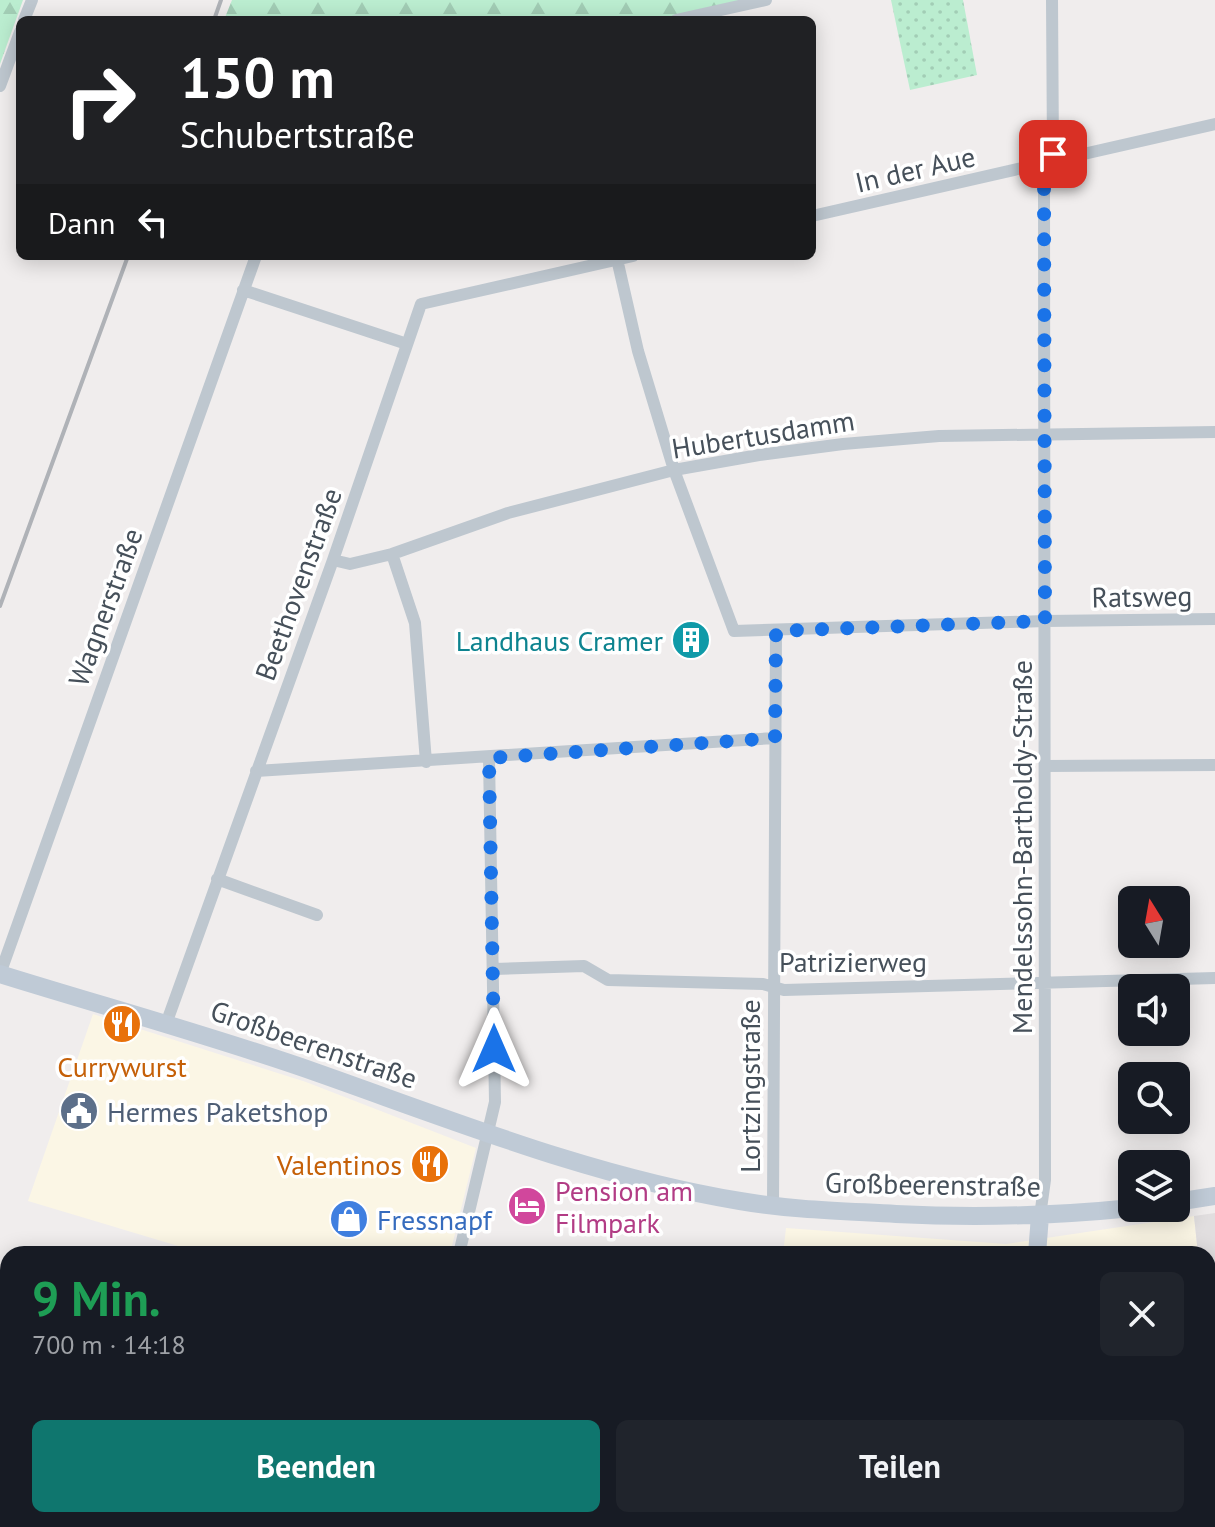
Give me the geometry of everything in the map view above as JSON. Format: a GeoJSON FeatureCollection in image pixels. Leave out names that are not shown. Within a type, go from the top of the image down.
{"type":"FeatureCollection","features":[{"type":"Feature","properties":{"kind":"street"},"geometry":{"type":"LineString","coordinates":[[694,16],[766,0]]}},
{"type":"Feature","properties":{"kind":"street","name":"Mendelssohn-Bartholdy-Straße"},"geometry":{"type":"LineString","coordinates":[[1040,1216],[1045,1180],[1044,174],[1053,154],[1052,0]]}},
{"type":"Feature","properties":{"kind":"street"},"geometry":{"type":"LineString","coordinates":[[0,86],[16,43]]}},
{"type":"Feature","properties":{"kind":"street","name":"In der Aue"},"geometry":{"type":"LineString","coordinates":[[816,215],[1215,124]]}},
{"type":"Feature","properties":{"kind":"street","name":"Wagnerstraße"},"geometry":{"type":"LineString","coordinates":[[0,974],[254,260]]}},
{"type":"Feature","properties":{"kind":"street"},"geometry":{"type":"LineString","coordinates":[[577,262],[604,260]]}},
{"type":"Feature","properties":{"kind":"street"},"geometry":{"type":"LineString","coordinates":[[617,260],[638,351],[674,470]]}},
{"type":"Feature","properties":{"kind":"street","name":"Beethovenstraße"},"geometry":{"type":"LineString","coordinates":[[166,1024],[333,560],[421,304],[577,262]]}},
{"type":"Feature","properties":{"kind":"street"},"geometry":{"type":"LineString","coordinates":[[243,290],[407,344]]}},
{"type":"Feature","properties":{"kind":"street","name":"Hubertusdamm"},"geometry":{"type":"LineString","coordinates":[[333,560],[350,564],[392,554],[508,513],[674,470],[759,455],[939,436],[1215,432]]}},
{"type":"Feature","properties":{"kind":"street","name":"Ratsweg"},"geometry":{"type":"LineString","coordinates":[[674,470],[734,631],[1215,619]]}},
{"type":"Feature","properties":{"kind":"street"},"geometry":{"type":"LineString","coordinates":[[392,554],[415,623],[426,762]]}},
{"type":"Feature","properties":{"kind":"street","name":"Lortzingstraße"},"geometry":{"type":"LineString","coordinates":[[773,1206],[776,631]]}},
{"type":"Feature","properties":{"kind":"street"},"geometry":{"type":"LineString","coordinates":[[256,771],[775,738]]}},
{"type":"Feature","properties":{"kind":"street"},"geometry":{"type":"LineString","coordinates":[[461,1246],[495,1102],[489,758]]}},
{"type":"Feature","properties":{"kind":"street"},"geometry":{"type":"LineString","coordinates":[[1045,766],[1215,765]]}},
{"type":"Feature","properties":{"kind":"street"},"geometry":{"type":"LineString","coordinates":[[217,879],[317,915]]}},
{"type":"Feature","properties":{"kind":"street","name":"Patrizierweg"},"geometry":{"type":"LineString","coordinates":[[494,969],[584,966],[608,980],[763,984],[784,990],[1215,978]]}},
{"type":"Feature","properties":{"kind":"street","name":"Großbeerenstraße"},"geometry":{"type":"LineString","coordinates":[[0,974],[315,1072],[487,1135],[628,1177],[692,1192],[773,1206],[943,1217],[1040,1216],[1118,1209]]}},
{"type":"Feature","properties":{"kind":"street"},"geometry":{"type":"LineString","coordinates":[[1190,1200],[1215,1196]]}},
{"type":"Feature","properties":{"kind":"street"},"geometry":{"type":"LineString","coordinates":[[1038,1246],[1040,1216]]}},
{"type":"Feature","properties":{"kind":"shaded area"},"geometry":{"type":"Polygon","coordinates":[[[93,1014],[306,1082],[476,1148],[452,1246],[178,1246],[28,1201],[93,1014]]]}},
{"type":"Feature","properties":{"kind":"shaded area"},"geometry":{"type":"Polygon","coordinates":[[[1215,1213],[1215,1246],[1197,1246],[1194,1216],[1215,1213]]]}},
{"type":"Feature","properties":{"kind":"shaded area"},"geometry":{"type":"Polygon","coordinates":[[[1194,1216],[1197,1246],[784,1246],[786,1228],[1006,1244],[1154,1222],[1190,1222],[1190,1217],[1194,1216]]]}},
{"type":"Feature","properties":{"kind":"green space"},"geometry":{"type":"Polygon","coordinates":[[[0,0],[23,0],[16,16],[0,64],[0,0]]]}},
{"type":"Feature","properties":{"kind":"green space"},"geometry":{"type":"Polygon","coordinates":[[[232,0],[765,0],[694,16],[226,16],[232,0]]]}},
{"type":"Feature","properties":{"kind":"green space"},"geometry":{"type":"Polygon","coordinates":[[[891,0],[963,0],[977,75],[910,90],[891,0]]]}},
{"type":"Feature","properties":{"kind":"railway"},"geometry":{"type":"LineString","coordinates":[[215,16],[221,0]]}},
{"type":"Feature","properties":{"kind":"railway"},"geometry":{"type":"LineString","coordinates":[[0,606],[127,260]]}},
{"type":"Feature","properties":{"kind":"place","name":"Landhaus Cramer"},"geometry":{"type":"Point","coordinates":[691,640]}},
{"type":"Feature","properties":{"kind":"place","name":"Currywurst"},"geometry":{"type":"Point","coordinates":[122,1024]}},
{"type":"Feature","properties":{"kind":"place","name":"Hermes Paketshop"},"geometry":{"type":"Point","coordinates":[79,1111]}},
{"type":"Feature","properties":{"kind":"place","name":"Valentinos"},"geometry":{"type":"Point","coordinates":[430,1164]}},
{"type":"Feature","properties":{"kind":"place","name":"Pension am Filmpark"},"geometry":{"type":"Point","coordinates":[527,1206]}},
{"type":"Feature","properties":{"kind":"place","name":"Fressnapf"},"geometry":{"type":"Point","coordinates":[349,1219]}},
{"type":"Feature","properties":{"kind":"route"},"geometry":{"type":"LineString","coordinates":[[494,1049],[489,758],[775,738],[776,631],[1045,621],[1044,174],[1053,154]]}}]}
